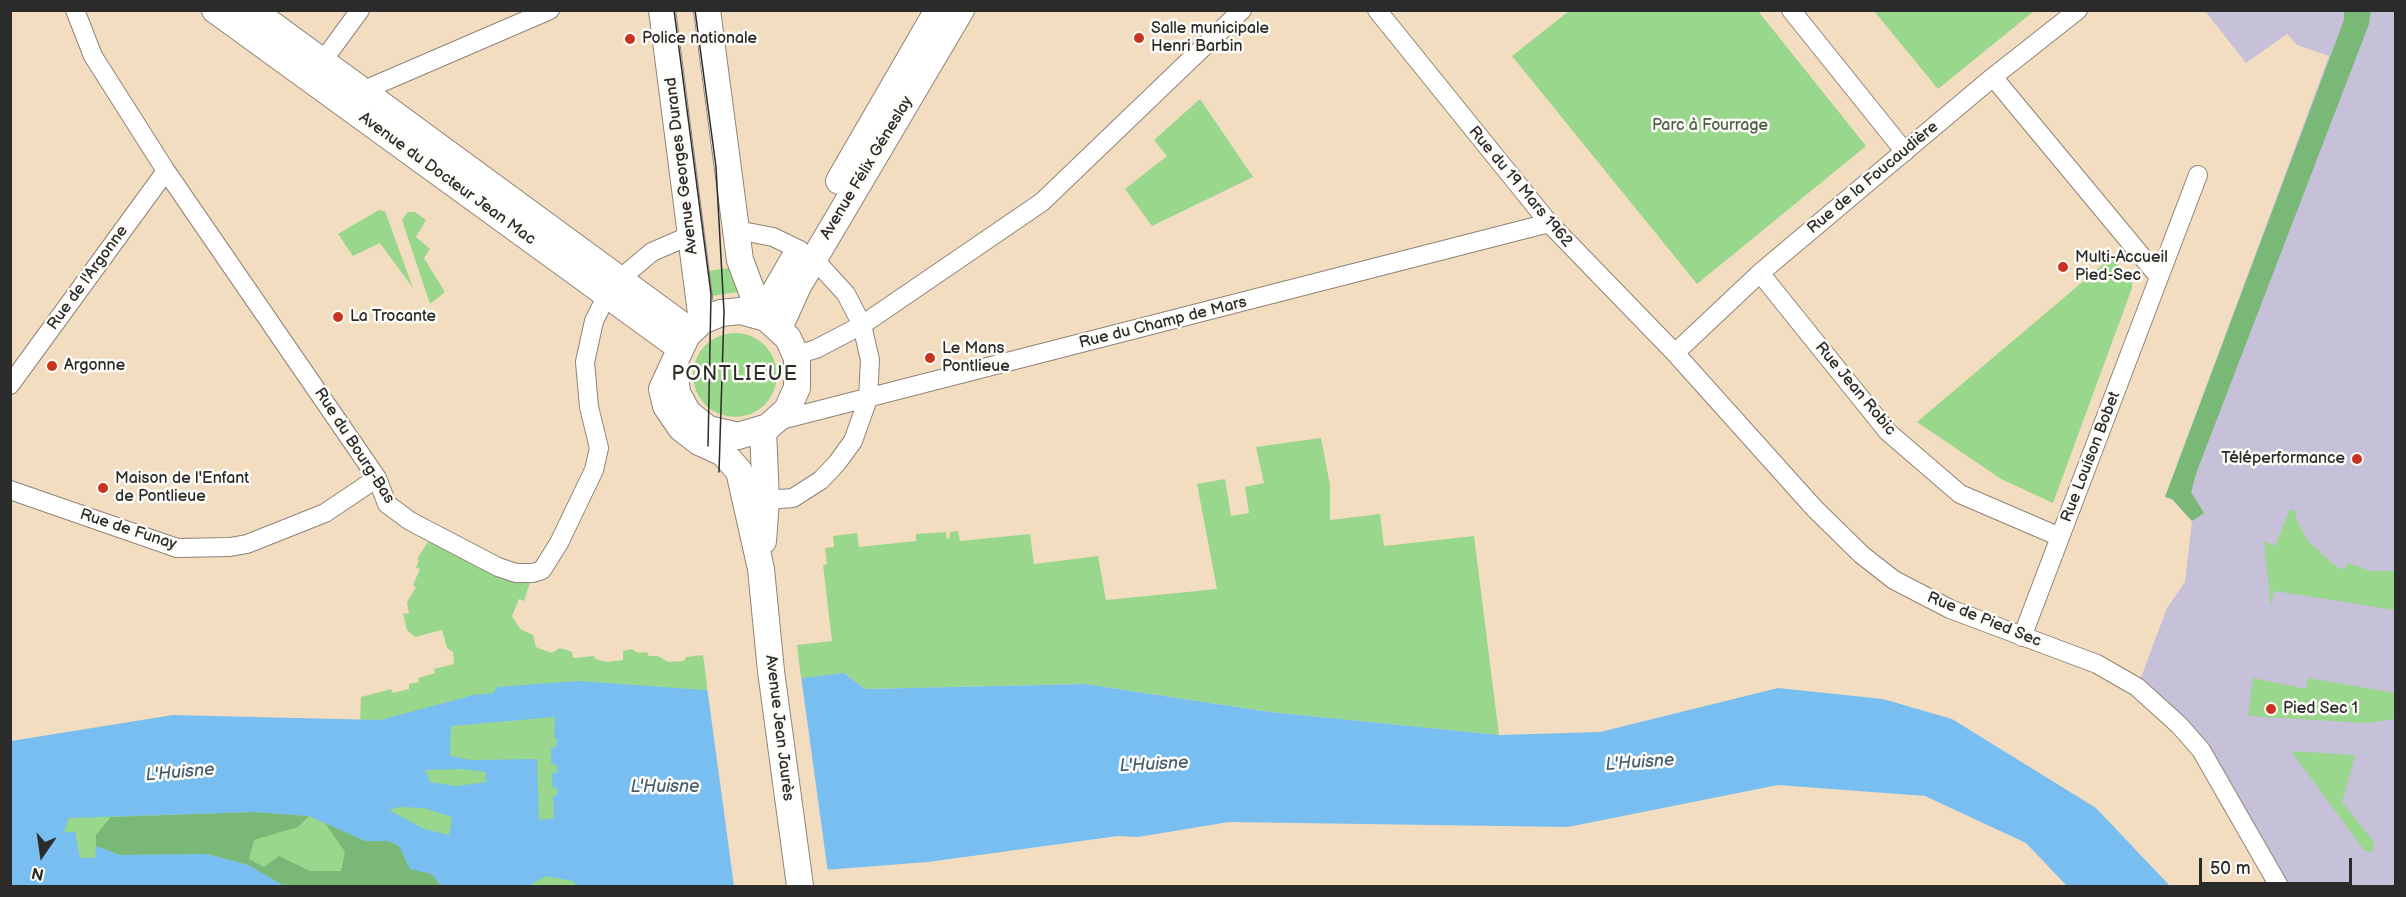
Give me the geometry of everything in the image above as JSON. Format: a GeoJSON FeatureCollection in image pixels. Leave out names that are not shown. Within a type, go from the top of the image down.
{"type":"FeatureCollection","features":[{"type":"Feature","properties":{"kind":"main road","name":"Avenue du Docteur Jean Mac"},"geometry":{"type":"LineString","coordinates":[[215,10],[614,287]]}},
{"type":"Feature","properties":{"kind":"main road","name":"Avenue du Docteur Jean Mac"},"geometry":{"type":"LineString","coordinates":[[252,10],[362,91],[687,341]]}},
{"type":"Feature","properties":{"kind":"main road","name":"Avenue Georges Durand"},"geometry":{"type":"LineString","coordinates":[[662,10],[691,235],[687,341]]}},
{"type":"Feature","properties":{"kind":"main road"},"geometry":{"type":"LineString","coordinates":[[707,10],[740,260],[770,322],[796,355],[797,388],[792,402],[770,425],[742,436],[713,432],[696,421],[686,410],[677,393],[687,341],[714,315],[735,311],[770,322]]}},
{"type":"Feature","properties":{"kind":"main road","name":"Avenue Félix Géneslay"},"geometry":{"type":"LineString","coordinates":[[770,322],[938,10]]}},
{"type":"Feature","properties":{"kind":"main road","name":"Avenue Félix Géneslay"},"geometry":{"type":"LineString","coordinates":[[807,254],[961,10]]}},
{"type":"Feature","properties":{"kind":"main road","name":"Avenue Jean Jaurès"},"geometry":{"type":"LineString","coordinates":[[687,341],[662,389],[666,406],[681,428],[699,442],[728,458],[739,471],[761,568],[771,671],[800,886]]}},
{"type":"Feature","properties":{"kind":"main road","name":"Avenue Jean Jaurès"},"geometry":{"type":"LineString","coordinates":[[761,568],[770,425]]}},
{"type":"Feature","properties":{"kind":"street","name":"Rue du Bourg-Bas"},"geometry":{"type":"LineString","coordinates":[[75,10],[93,56],[166,171],[377,478],[387,504],[433,534],[498,567],[516,573],[533,573],[542,570],[559,543],[594,470],[599,448],[590,408],[585,362],[594,321],[614,287]]}},
{"type":"Feature","properties":{"kind":"street"},"geometry":{"type":"LineString","coordinates":[[322,62],[360,10]]}},
{"type":"Feature","properties":{"kind":"street"},"geometry":{"type":"LineString","coordinates":[[362,91],[550,10]]}},
{"type":"Feature","properties":{"kind":"street"},"geometry":{"type":"LineString","coordinates":[[796,355],[816,349],[862,325],[1042,202],[1242,10]]}},
{"type":"Feature","properties":{"kind":"street","name":"Rue du 19 Mars 1962"},"geometry":{"type":"LineString","coordinates":[[1377,10],[1549,223],[1675,353]]}},
{"type":"Feature","properties":{"kind":"street"},"geometry":{"type":"LineString","coordinates":[[1791,10],[1905,152]]}},
{"type":"Feature","properties":{"kind":"street","name":"Rue de la Foucaudière"},"geometry":{"type":"LineString","coordinates":[[1675,353],[1760,273],[1993,77],[2078,10]]}},
{"type":"Feature","properties":{"kind":"street"},"geometry":{"type":"LineString","coordinates":[[1993,77],[2159,277]]}},
{"type":"Feature","properties":{"kind":"street","name":"Rue de l'Argonne"},"geometry":{"type":"LineString","coordinates":[[10,385],[166,171]]}},
{"type":"Feature","properties":{"kind":"street","name":"Rue Louison Bobet"},"geometry":{"type":"LineString","coordinates":[[2022,637],[2198,175]]}},
{"type":"Feature","properties":{"kind":"street","name":"Rue du Champ de Mars"},"geometry":{"type":"LineString","coordinates":[[770,425],[1549,223]]}},
{"type":"Feature","properties":{"kind":"street"},"geometry":{"type":"LineString","coordinates":[[737,230],[772,237],[807,254],[846,294],[862,325],[870,360],[868,399],[853,441],[837,463],[821,480],[793,498],[766,500]]}},
{"type":"Feature","properties":{"kind":"street"},"geometry":{"type":"LineString","coordinates":[[614,287],[651,252],[691,235]]}},
{"type":"Feature","properties":{"kind":"street","name":"Rue Jean Robic"},"geometry":{"type":"LineString","coordinates":[[1760,273],[1888,432],[1902,445],[1960,494],[2060,537]]}},
{"type":"Feature","properties":{"kind":"street","name":"Rue de Pied Sec"},"geometry":{"type":"LineString","coordinates":[[1675,353],[1815,509],[1862,555],[1894,580],[1950,609],[2097,664],[2137,687],[2179,725],[2200,750],[2279,886]]}},
{"type":"Feature","properties":{"kind":"street","name":"Rue de Funay"},"geometry":{"type":"LineString","coordinates":[[10,490],[177,548],[230,547],[247,544],[325,513],[377,478]]}},
{"type":"Feature","properties":{"kind":"shaded area"},"geometry":{"type":"Polygon","coordinates":[[[2205,11],[2395,11],[2395,886],[2279,886],[2201,750],[2137,688],[2167,608],[2185,582],[2192,521],[2172,499],[2165,497],[2329,56],[2297,45],[2287,34],[2246,63],[2205,11]]]}},
{"type":"Feature","properties":{"kind":"green space","name":"Parc à Fourrage"},"geometry":{"type":"Polygon","coordinates":[[[1569,11],[1758,11],[1866,146],[1697,284],[1512,56],[1569,11]]]}},
{"type":"Feature","properties":{"kind":"green space"},"geometry":{"type":"Polygon","coordinates":[[[1874,11],[2034,11],[1938,89],[1874,11]]]}},
{"type":"Feature","properties":{"kind":"green space"},"geometry":{"type":"Polygon","coordinates":[[[2344,11],[2371,11],[2369,24],[2197,471],[2191,492],[2204,513],[2192,521],[2172,499],[2165,497],[2344,20],[2344,11]]]}},
{"type":"Feature","properties":{"kind":"green space"},"geometry":{"type":"Polygon","coordinates":[[[1200,99],[1253,177],[1152,226],[1125,189],[1167,156],[1154,140],[1200,99]]]}},
{"type":"Feature","properties":{"kind":"green space"},"geometry":{"type":"Polygon","coordinates":[[[379,210],[385,211],[413,288],[380,243],[353,256],[338,234],[379,210]]]}},
{"type":"Feature","properties":{"kind":"green space"},"geometry":{"type":"Polygon","coordinates":[[[408,212],[415,212],[426,220],[416,237],[430,249],[424,258],[445,292],[430,304],[402,220],[408,212]]]}},
{"type":"Feature","properties":{"kind":"green space"},"geometry":{"type":"Polygon","coordinates":[[[2112,257],[2132,281],[2132,288],[2053,503],[2001,479],[1917,422],[2112,257]]]}},
{"type":"Feature","properties":{"kind":"green space"},"geometry":{"type":"Polygon","coordinates":[[[735,267],[745,291],[705,297],[702,272],[735,267]]]}},
{"type":"Feature","properties":{"kind":"green space"},"geometry":{"type":"Polygon","coordinates":[[[735,333],[751,336],[765,345],[774,359],[777,375],[774,391],[765,405],[751,414],[735,417],[719,414],[705,405],[696,391],[693,375],[696,359],[705,345],[719,336],[735,333]]]}},
{"type":"Feature","properties":{"kind":"green space"},"geometry":{"type":"Polygon","coordinates":[[[1321,438],[1330,485],[1330,520],[1380,514],[1384,546],[1474,536],[1499,735],[1270,712],[1085,684],[865,689],[844,673],[801,679],[797,645],[832,641],[823,565],[827,564],[825,548],[834,547],[833,536],[857,533],[859,547],[916,541],[916,534],[946,532],[947,539],[950,538],[950,532],[958,531],[960,541],[1030,534],[1034,564],[1098,556],[1106,600],[1217,589],[1197,484],[1225,479],[1231,516],[1249,513],[1245,487],[1264,483],[1256,447],[1321,438]]]}},
{"type":"Feature","properties":{"kind":"green space"},"geometry":{"type":"Polygon","coordinates":[[[2290,509],[2297,512],[2295,517],[2309,542],[2334,565],[2344,570],[2347,563],[2371,571],[2395,571],[2395,610],[2274,591],[2271,606],[2264,541],[2275,546],[2290,509]]]}},
{"type":"Feature","properties":{"kind":"green space"},"geometry":{"type":"Polygon","coordinates":[[[433,534],[533,573],[524,601],[519,599],[512,616],[520,629],[533,635],[536,647],[551,653],[560,648],[572,652],[573,658],[594,656],[595,659],[606,662],[623,660],[623,651],[632,649],[638,653],[647,652],[649,656],[658,656],[668,662],[684,661],[686,657],[703,655],[734,886],[11,886],[11,812],[358,785],[361,697],[391,689],[393,693],[409,689],[409,684],[419,682],[418,678],[435,673],[434,669],[454,664],[453,652],[447,648],[442,630],[415,637],[407,630],[403,614],[409,613],[407,602],[416,587],[413,585],[420,569],[416,568],[419,560],[417,559],[433,534]]]}},
{"type":"Feature","properties":{"kind":"green space"},"geometry":{"type":"Polygon","coordinates":[[[2253,678],[2306,689],[2308,678],[2395,693],[2395,719],[2366,723],[2248,716],[2253,678]]]}},
{"type":"Feature","properties":{"kind":"green space"},"geometry":{"type":"Polygon","coordinates":[[[2291,751],[2355,755],[2342,802],[2373,841],[2374,849],[2371,852],[2364,850],[2291,751]]]}},
{"type":"Feature","properties":{"kind":"green space"},"geometry":{"type":"Polygon","coordinates":[[[253,812],[309,816],[298,827],[254,840],[249,859],[264,867],[279,856],[310,871],[341,871],[345,852],[325,823],[365,841],[389,841],[399,846],[410,869],[432,874],[441,886],[284,886],[248,865],[207,854],[120,855],[96,846],[96,835],[111,817],[253,812]]]}},
{"type":"Feature","properties":{"kind":"water","name":"L'Huisne"},"geometry":{"type":"Polygon","coordinates":[[[844,673],[865,689],[1085,684],[1270,712],[1499,735],[1600,732],[1778,688],[1883,699],[1952,719],[2096,808],[2170,886],[2067,886],[2026,843],[1925,796],[1778,785],[1568,827],[1229,822],[1138,837],[1118,836],[928,862],[759,875],[751,886],[577,886],[573,881],[546,876],[529,886],[441,886],[432,874],[410,869],[399,846],[389,841],[365,841],[309,816],[253,812],[69,818],[64,832],[75,832],[80,858],[95,858],[96,846],[120,855],[207,854],[248,865],[284,886],[11,886],[11,741],[173,715],[380,720],[474,695],[493,693],[497,687],[578,681],[704,690],[844,673]],[[555,717],[451,726],[450,756],[471,760],[537,759],[539,820],[554,818],[553,796],[557,795],[557,788],[552,787],[552,773],[557,773],[557,765],[551,764],[551,748],[556,747],[555,717]],[[463,769],[425,770],[430,782],[456,786],[486,782],[486,772],[463,769]],[[399,807],[389,810],[424,829],[449,835],[452,817],[424,808],[399,807]]]}},
{"type":"Feature","properties":{"kind":"pier"},"geometry":{"type":"Polygon","coordinates":[[[801,676],[828,873],[760,878],[755,886],[734,886],[707,687],[801,676]]]}},
{"type":"Feature","properties":{"kind":"tram line"},"geometry":{"type":"LineString","coordinates":[[674,10],[711,294],[708,446]]}},
{"type":"Feature","properties":{"kind":"tram line"},"geometry":{"type":"LineString","coordinates":[[695,10],[716,167],[724,312],[719,472]]}},
{"type":"Feature","properties":{"kind":"place","name":"Salle municipale Henri Barbin"},"geometry":{"type":"Point","coordinates":[1139,38]}},
{"type":"Feature","properties":{"kind":"place","name":"Police nationale"},"geometry":{"type":"Point","coordinates":[630,39]}},
{"type":"Feature","properties":{"kind":"place","name":"Multi-Accueil Pied-Sec"},"geometry":{"type":"Point","coordinates":[2063,267]}},
{"type":"Feature","properties":{"kind":"place","name":"La Trocante"},"geometry":{"type":"Point","coordinates":[338,317]}},
{"type":"Feature","properties":{"kind":"place","name":"Le Mans Pontlieue"},"geometry":{"type":"Point","coordinates":[930,358]}},
{"type":"Feature","properties":{"kind":"place","name":"Argonne"},"geometry":{"type":"Point","coordinates":[52,366]}},
{"type":"Feature","properties":{"kind":"place","name":"Téléperformance"},"geometry":{"type":"Point","coordinates":[2357,459]}},
{"type":"Feature","properties":{"kind":"place","name":"Maison de l'Enfant de Pontlieue"},"geometry":{"type":"Point","coordinates":[103,488]}},
{"type":"Feature","properties":{"kind":"place","name":"Pied Sec 1"},"geometry":{"type":"Point","coordinates":[2271,709]}},
{"type":"Feature","properties":{"kind":"district","name":"PONTLIEUE"},"geometry":{"type":"Point","coordinates":[735,375]}}]}
